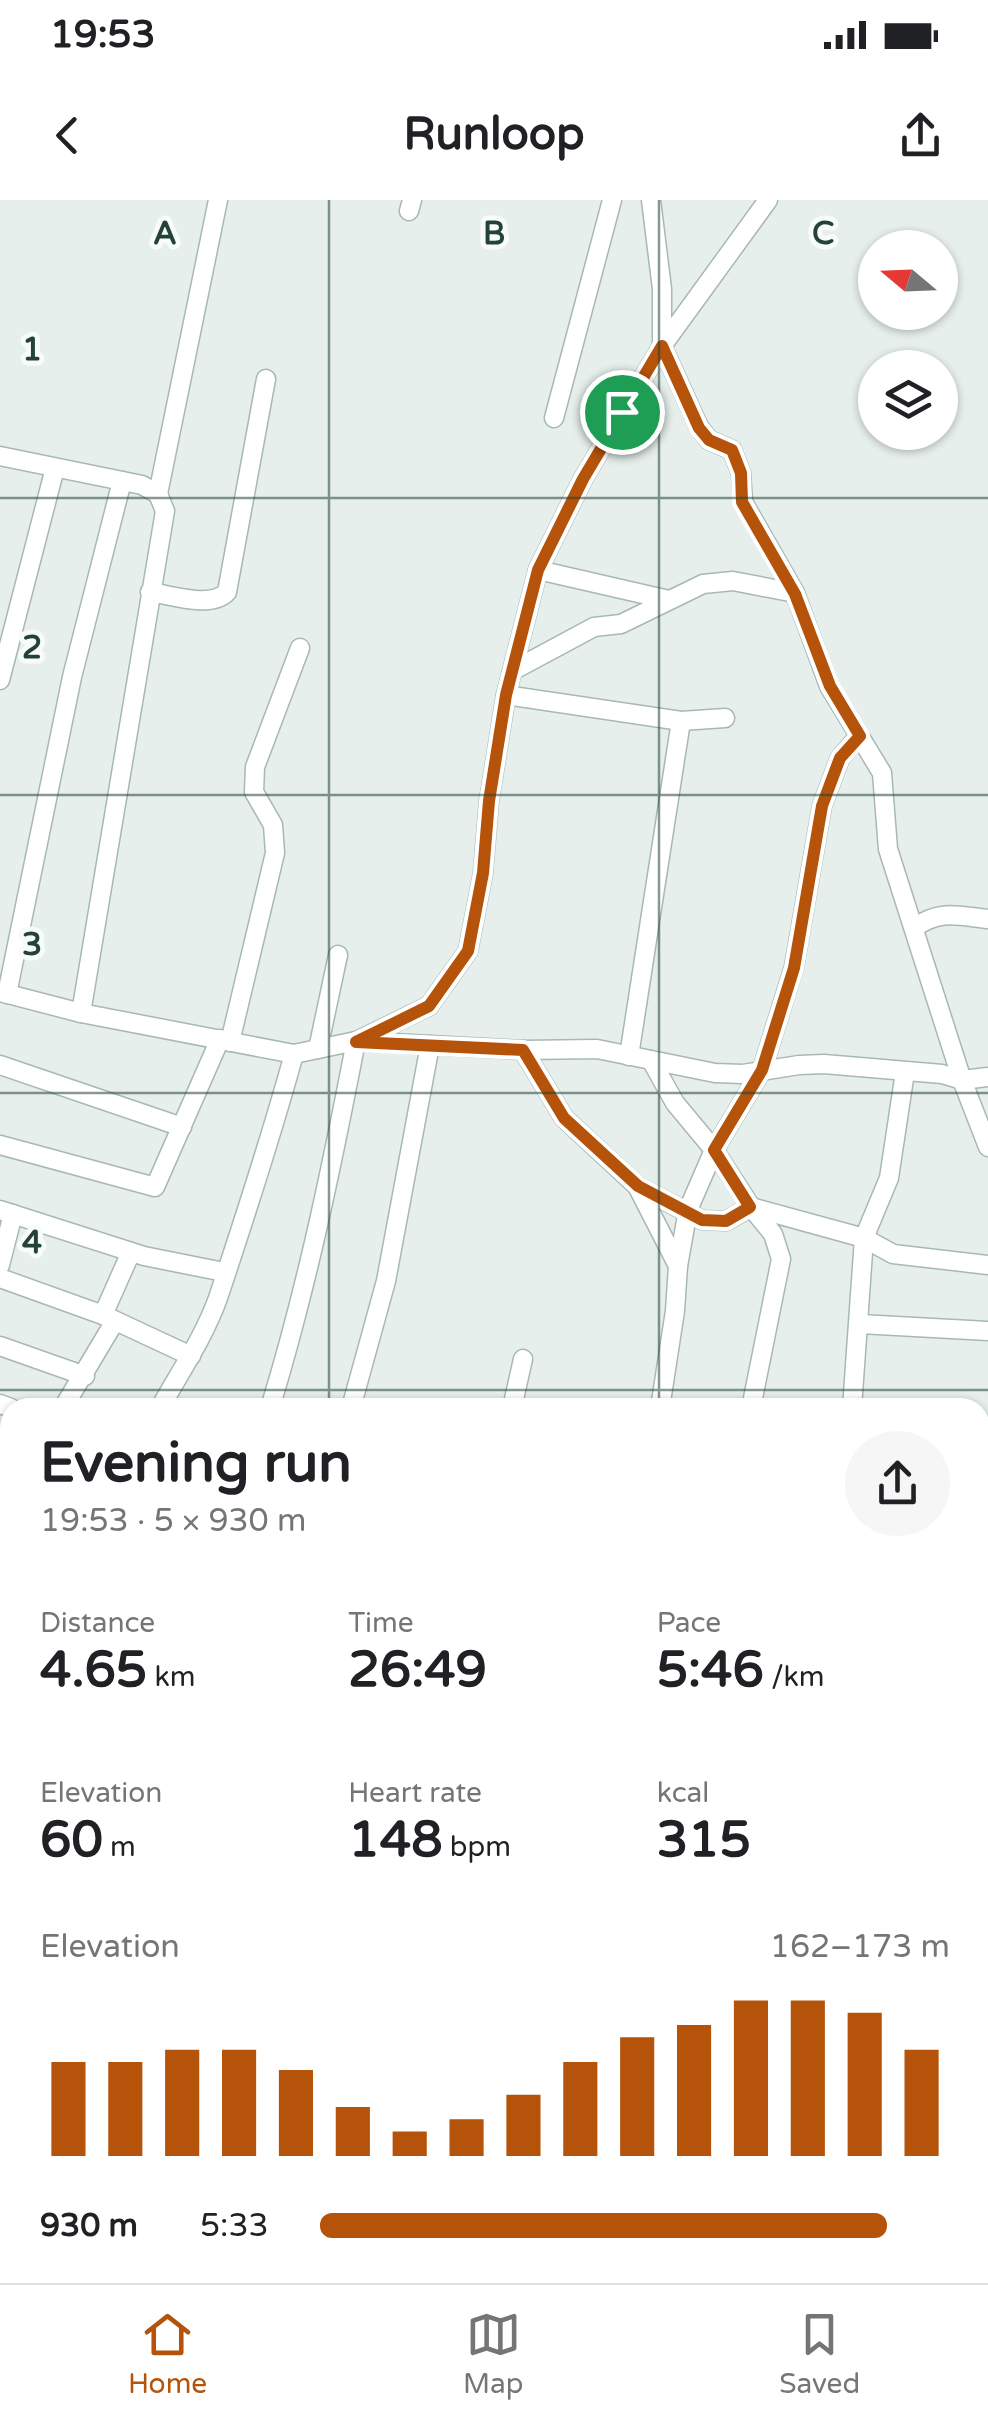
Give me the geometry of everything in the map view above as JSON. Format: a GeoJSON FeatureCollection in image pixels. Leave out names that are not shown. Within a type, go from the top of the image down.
{"type":"FeatureCollection","features":[{"type":"Feature","properties":{"kind":"street"},"geometry":{"type":"LineString","coordinates":[[81,1013],[165,510],[158,494],[218,200]]}},
{"type":"Feature","properties":{"kind":"street"},"geometry":{"type":"LineString","coordinates":[[554,418],[612,200]]}},
{"type":"Feature","properties":{"kind":"street"},"geometry":{"type":"LineString","coordinates":[[651,200],[662,290],[662,346],[699,428],[709,440],[732,450],[741,473],[742,502],[795,594],[830,686],[882,773],[888,849],[962,1080],[988,1147]]}},
{"type":"Feature","properties":{"kind":"street"},"geometry":{"type":"LineString","coordinates":[[356,1042],[429,1006],[468,951],[483,873],[489,801],[506,695],[538,570],[583,479],[662,346],[768,200]]}},
{"type":"Feature","properties":{"kind":"street"},"geometry":{"type":"LineString","coordinates":[[150,592],[211,601],[227,592],[266,379]]}},
{"type":"Feature","properties":{"kind":"street"},"geometry":{"type":"LineString","coordinates":[[0,456],[142,485],[158,494]]}},
{"type":"Feature","properties":{"kind":"street"},"geometry":{"type":"LineString","coordinates":[[0,680],[55,468]]}},
{"type":"Feature","properties":{"kind":"street"},"geometry":{"type":"LineString","coordinates":[[122,482],[67,696],[4,993],[81,1013],[294,1054],[356,1042],[597,1050],[743,1074],[824,1064],[942,1074],[962,1080],[988,1077]]}},
{"type":"Feature","properties":{"kind":"street"},"geometry":{"type":"LineString","coordinates":[[538,570],[669,600]]}},
{"type":"Feature","properties":{"kind":"street"},"geometry":{"type":"LineString","coordinates":[[512,671],[594,628],[621,624],[704,584],[733,581],[795,594]]}},
{"type":"Feature","properties":{"kind":"street"},"geometry":{"type":"LineString","coordinates":[[0,1145],[154,1187],[225,1041],[275,852],[274,824],[254,792],[255,767],[300,648]]}},
{"type":"Feature","properties":{"kind":"street"},"geometry":{"type":"LineString","coordinates":[[506,695],[681,721],[725,718]]}},
{"type":"Feature","properties":{"kind":"street"},"geometry":{"type":"LineString","coordinates":[[629,1056],[681,721]]}},
{"type":"Feature","properties":{"kind":"street"},"geometry":{"type":"LineString","coordinates":[[662,1398],[688,1210],[714,1150],[762,1070],[794,968],[822,806],[840,758],[860,736]]}},
{"type":"Feature","properties":{"kind":"street"},"geometry":{"type":"LineString","coordinates":[[914,928],[939,914],[988,918]]}},
{"type":"Feature","properties":{"kind":"street"},"geometry":{"type":"LineString","coordinates":[[318,1049],[338,954]]}},
{"type":"Feature","properties":{"kind":"street"},"geometry":{"type":"LineString","coordinates":[[273,1398],[326,1198],[356,1042]]}},
{"type":"Feature","properties":{"kind":"street"},"geometry":{"type":"LineString","coordinates":[[354,1398],[386,1280],[430,1045]]}},
{"type":"Feature","properties":{"kind":"street"},"geometry":{"type":"LineString","coordinates":[[523,1050],[564,1118],[638,1186],[702,1220],[726,1221],[750,1207],[864,1238],[892,1254],[988,1265]]}},
{"type":"Feature","properties":{"kind":"street"},"geometry":{"type":"LineString","coordinates":[[166,1398],[217,1299],[250,1208],[294,1054]]}},
{"type":"Feature","properties":{"kind":"street"},"geometry":{"type":"LineString","coordinates":[[651,1060],[675,1104],[714,1150],[750,1207],[774,1234],[781,1259],[754,1398]]}},
{"type":"Feature","properties":{"kind":"street"},"geometry":{"type":"LineString","coordinates":[[0,1066],[182,1127]]}},
{"type":"Feature","properties":{"kind":"street"},"geometry":{"type":"LineString","coordinates":[[853,1398],[864,1238],[889,1178],[905,1072]]}},
{"type":"Feature","properties":{"kind":"street"},"geometry":{"type":"LineString","coordinates":[[638,1186],[678,1266]]}},
{"type":"Feature","properties":{"kind":"street"},"geometry":{"type":"LineString","coordinates":[[0,1265],[6,1212],[131,1252],[224,1272]]}},
{"type":"Feature","properties":{"kind":"street"},"geometry":{"type":"LineString","coordinates":[[70,1398],[85,1376],[131,1252]]}},
{"type":"Feature","properties":{"kind":"street"},"geometry":{"type":"LineString","coordinates":[[0,1278],[109,1318],[190,1356]]}},
{"type":"Feature","properties":{"kind":"street"},"geometry":{"type":"LineString","coordinates":[[860,1324],[988,1331]]}},
{"type":"Feature","properties":{"kind":"street"},"geometry":{"type":"LineString","coordinates":[[0,1346],[85,1376]]}},
{"type":"Feature","properties":{"kind":"street"},"geometry":{"type":"LineString","coordinates":[[514,1398],[523,1359]]}},
{"type":"Feature","properties":{"kind":"route"},"geometry":{"type":"LineString","coordinates":[[662,346],[699,428],[709,440],[732,450],[741,473],[742,502],[795,594],[830,686],[860,736],[840,758],[822,806],[794,968],[762,1070],[714,1150],[750,1207],[726,1221],[702,1220],[638,1186],[564,1118],[523,1050],[356,1042],[429,1006],[468,951],[483,873],[489,801],[506,695],[538,570],[622,412],[662,346]]}}]}
